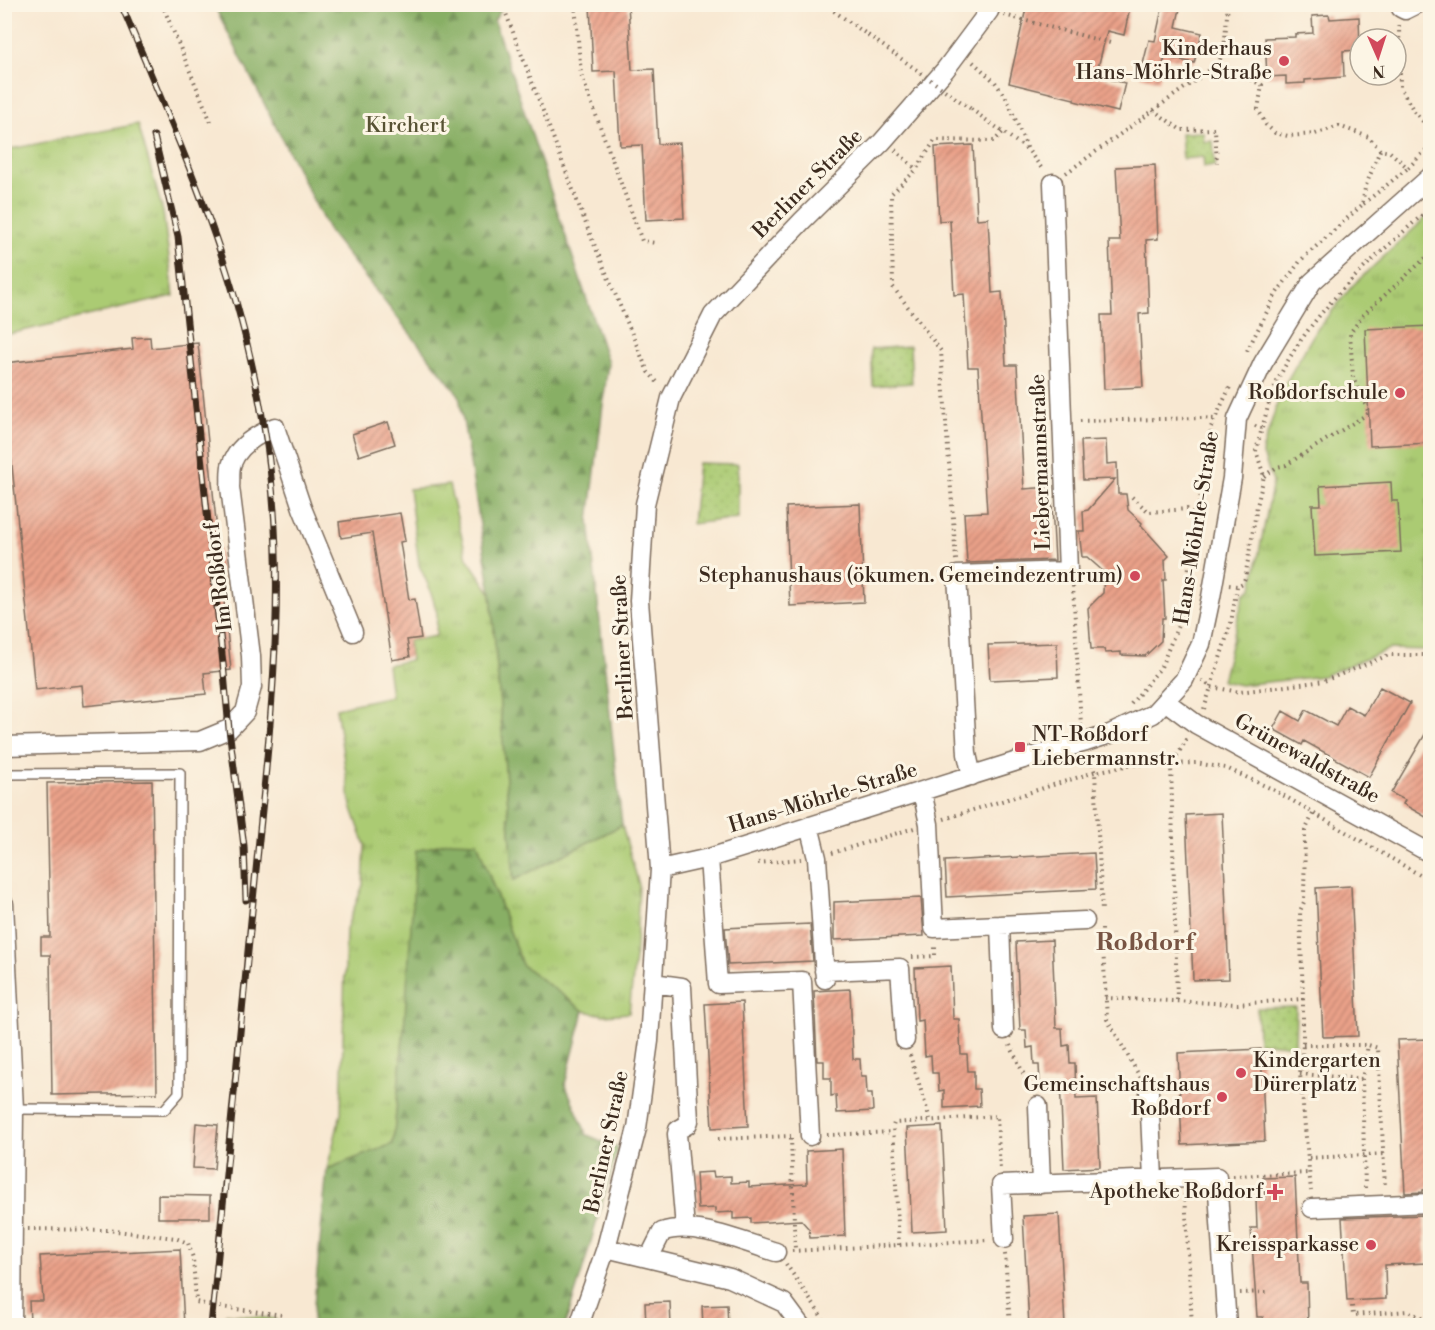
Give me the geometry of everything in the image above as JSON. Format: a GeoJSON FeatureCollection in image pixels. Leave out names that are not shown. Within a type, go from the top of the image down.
{"type":"FeatureCollection","features":[{"type":"Feature","properties":{"kind":"street"},"geometry":{"type":"LineString","coordinates":[[1401,4],[1402,10],[1417,4]]}},
{"type":"Feature","properties":{"kind":"street","name":"Berliner Straße"},"geometry":{"type":"LineString","coordinates":[[579,1326],[606,1248],[637,1128],[649,1041],[660,869],[639,601],[645,504],[671,398],[713,315],[802,221],[884,140],[945,70],[990,8]]}},
{"type":"Feature","properties":{"kind":"street","name":"Hans-Möhrle-Straße"},"geometry":{"type":"LineString","coordinates":[[660,869],[709,858],[1110,734],[1153,714],[1184,680],[1201,644],[1233,471],[1237,419],[1263,363],[1312,282],[1427,181]]}},
{"type":"Feature","properties":{"kind":"street","name":"Liebermannstraße"},"geometry":{"type":"LineString","coordinates":[[957,576],[1068,571],[1053,183]]}},
{"type":"Feature","properties":{"kind":"street","name":"Im Roßdorf"},"geometry":{"type":"LineString","coordinates":[[4,746],[200,741],[229,729],[245,712],[252,687],[251,656],[231,487],[231,464],[243,446],[275,427],[302,508],[352,632]]}},
{"type":"Feature","properties":{"kind":"street"},"geometry":{"type":"LineString","coordinates":[[957,576],[967,754],[972,776]]}},
{"type":"Feature","properties":{"kind":"street","name":"Grünewaldstraße"},"geometry":{"type":"LineString","coordinates":[[1165,701],[1196,724],[1431,853]]}},
{"type":"Feature","properties":{"kind":"street"},"geometry":{"type":"LineString","coordinates":[[922,791],[928,824],[934,928],[1094,921]]}},
{"type":"Feature","properties":{"kind":"street"},"geometry":{"type":"LineString","coordinates":[[809,826],[817,858],[825,975],[900,968],[905,1040]]}},
{"type":"Feature","properties":{"kind":"street"},"geometry":{"type":"LineString","coordinates":[[709,858],[718,984],[802,981],[799,1136]]}},
{"type":"Feature","properties":{"kind":"street"},"geometry":{"type":"LineString","coordinates":[[4,904],[14,1109],[12,1326]]}},
{"type":"Feature","properties":{"kind":"street"},"geometry":{"type":"LineString","coordinates":[[1000,925],[1004,1030]]}},
{"type":"Feature","properties":{"kind":"street"},"geometry":{"type":"LineString","coordinates":[[653,983],[682,987],[689,1121],[687,1125],[678,1130],[677,1134],[685,1228]]}},
{"type":"Feature","properties":{"kind":"street"},"geometry":{"type":"LineString","coordinates":[[1149,1092],[1153,1179]]}},
{"type":"Feature","properties":{"kind":"street"},"geometry":{"type":"LineString","coordinates":[[1036,1101],[1041,1184]]}},
{"type":"Feature","properties":{"kind":"street"},"geometry":{"type":"LineString","coordinates":[[1004,1239],[1001,1185],[1217,1177],[1227,1326]]}},
{"type":"Feature","properties":{"kind":"street"},"geometry":{"type":"LineString","coordinates":[[1312,1208],[1431,1203]]}},
{"type":"Feature","properties":{"kind":"street"},"geometry":{"type":"LineString","coordinates":[[649,1258],[662,1232],[672,1228],[685,1228],[713,1234],[776,1252]]}},
{"type":"Feature","properties":{"kind":"street"},"geometry":{"type":"LineString","coordinates":[[606,1248],[730,1278],[784,1303],[801,1326]]}},
{"type":"Feature","properties":{"kind":"lane"},"geometry":{"type":"LineString","coordinates":[[4,774],[180,773],[179,1093],[164,1110],[14,1109]]}},
{"type":"Feature","properties":{"kind":"path"},"geometry":{"type":"LineString","coordinates":[[162,4],[211,122]]}},
{"type":"Feature","properties":{"kind":"path"},"geometry":{"type":"LineString","coordinates":[[501,4],[590,232],[648,372],[671,398]]}},
{"type":"Feature","properties":{"kind":"path"},"geometry":{"type":"LineString","coordinates":[[575,4],[581,74],[642,241],[656,243]]}},
{"type":"Feature","properties":{"kind":"path"},"geometry":{"type":"LineString","coordinates":[[824,4],[1028,150]]}},
{"type":"Feature","properties":{"kind":"path"},"geometry":{"type":"LineString","coordinates":[[960,50],[995,82],[1007,99],[1028,150],[1053,183],[1218,64],[1224,50],[1228,4]]}},
{"type":"Feature","properties":{"kind":"path"},"geometry":{"type":"LineString","coordinates":[[990,8],[1114,44]]}},
{"type":"Feature","properties":{"kind":"path"},"geometry":{"type":"LineString","coordinates":[[1218,64],[1262,85],[1258,109],[1266,125],[1275,133],[1288,136],[1315,134],[1339,126],[1369,137],[1380,150],[1390,152],[1427,181]]}},
{"type":"Feature","properties":{"kind":"path"},"geometry":{"type":"LineString","coordinates":[[1400,87],[1415,113],[1431,129]]}},
{"type":"Feature","properties":{"kind":"path"},"geometry":{"type":"LineString","coordinates":[[1153,110],[1181,130],[1215,129],[1217,163]]}},
{"type":"Feature","properties":{"kind":"path"},"geometry":{"type":"LineString","coordinates":[[957,576],[941,351],[893,287],[891,194],[917,170],[935,141],[994,141],[1003,132]]}},
{"type":"Feature","properties":{"kind":"path"},"geometry":{"type":"LineString","coordinates":[[884,140],[917,170]]}},
{"type":"Feature","properties":{"kind":"path"},"geometry":{"type":"LineString","coordinates":[[1380,150],[1365,188],[1362,205],[1431,146]]}},
{"type":"Feature","properties":{"kind":"path"},"geometry":{"type":"LineString","coordinates":[[1214,583],[1237,586],[1243,583],[1264,476],[1256,452],[1277,382],[1286,365],[1312,322],[1350,280],[1431,208]]}},
{"type":"Feature","properties":{"kind":"path"},"geometry":{"type":"LineString","coordinates":[[1264,476],[1277,467],[1286,465],[1369,413],[1353,378],[1350,333],[1363,315],[1431,254]]}},
{"type":"Feature","properties":{"kind":"path"},"geometry":{"type":"LineString","coordinates":[[1063,422],[1214,419]]}},
{"type":"Feature","properties":{"kind":"path"},"geometry":{"type":"LineString","coordinates":[[1237,419],[1262,428]]}},
{"type":"Feature","properties":{"kind":"path"},"geometry":{"type":"LineString","coordinates":[[1132,497],[1149,512],[1187,509],[1197,517]]}},
{"type":"Feature","properties":{"kind":"path"},"geometry":{"type":"LineString","coordinates":[[1177,1000],[1171,765],[1203,712],[1211,687],[1240,692],[1324,681],[1389,656],[1431,655]]}},
{"type":"Feature","properties":{"kind":"path"},"geometry":{"type":"LineString","coordinates":[[754,864],[817,858],[1095,772],[1130,765],[1196,763],[1226,768],[1274,790],[1431,881]]}},
{"type":"Feature","properties":{"kind":"path"},"geometry":{"type":"LineString","coordinates":[[1312,1208],[1300,1074],[1303,1045],[1303,999],[1300,911],[1304,902],[1305,831],[1313,814]]}},
{"type":"Feature","properties":{"kind":"path"},"geometry":{"type":"LineString","coordinates":[[1094,921],[1107,1019],[1149,1092]]}},
{"type":"Feature","properties":{"kind":"path"},"geometry":{"type":"LineString","coordinates":[[916,957],[928,956]]}},
{"type":"Feature","properties":{"kind":"path"},"geometry":{"type":"LineString","coordinates":[[1105,998],[1237,1004],[1303,999]]}},
{"type":"Feature","properties":{"kind":"path"},"geometry":{"type":"LineString","coordinates":[[1004,1030],[1036,1101]]}},
{"type":"Feature","properties":{"kind":"path"},"geometry":{"type":"LineString","coordinates":[[1303,1045],[1378,1048],[1386,1205]]}},
{"type":"Feature","properties":{"kind":"path"},"geometry":{"type":"LineString","coordinates":[[1365,1206],[1362,1079],[1368,1046]]}},
{"type":"Feature","properties":{"kind":"path"},"geometry":{"type":"LineString","coordinates":[[912,1062],[930,1119]]}},
{"type":"Feature","properties":{"kind":"path"},"geometry":{"type":"LineString","coordinates":[[1300,1074],[1362,1079]]}},
{"type":"Feature","properties":{"kind":"path"},"geometry":{"type":"LineString","coordinates":[[899,1245],[894,1123],[997,1116],[1001,1185]]}},
{"type":"Feature","properties":{"kind":"path"},"geometry":{"type":"LineString","coordinates":[[718,1139],[893,1132]]}},
{"type":"Feature","properties":{"kind":"path"},"geometry":{"type":"LineString","coordinates":[[795,1251],[799,1136]]}},
{"type":"Feature","properties":{"kind":"path"},"geometry":{"type":"LineString","coordinates":[[1309,1158],[1384,1154]]}},
{"type":"Feature","properties":{"kind":"path"},"geometry":{"type":"LineString","coordinates":[[1217,1177],[1310,1173]]}},
{"type":"Feature","properties":{"kind":"path"},"geometry":{"type":"LineString","coordinates":[[1184,1178],[1192,1326]]}},
{"type":"Feature","properties":{"kind":"path"},"geometry":{"type":"LineString","coordinates":[[13,1229],[108,1230],[175,1238],[188,1243],[193,1258],[196,1302],[283,1315]]}},
{"type":"Feature","properties":{"kind":"path"},"geometry":{"type":"LineString","coordinates":[[776,1252],[1004,1239],[1010,1326]]}},
{"type":"Feature","properties":{"kind":"path"},"geometry":{"type":"LineString","coordinates":[[776,1252],[793,1273],[802,1290],[828,1326]]}},
{"type":"Feature","properties":{"kind":"path"},"geometry":{"type":"LineString","coordinates":[[1257,1292],[1266,1292]]}},
{"type":"Feature","properties":{"kind":"path"},"geometry":{"type":"LineString","coordinates":[[1352,1306],[1353,1315],[1408,1311],[1426,1320],[1431,1320]]}},
{"type":"Feature","properties":{"kind":"green space","name":"Kirchert"},"geometry":{"type":"Polygon","coordinates":[[[214,5],[504,5],[494,21],[608,363],[589,521],[622,825],[514,880],[491,593],[459,395],[330,233],[214,5]]]}},
{"type":"Feature","properties":{"kind":"green space"},"geometry":{"type":"Polygon","coordinates":[[[138,124],[163,212],[174,296],[5,335],[5,150],[138,124]]]}},
{"type":"Feature","properties":{"kind":"green space"},"geometry":{"type":"Polygon","coordinates":[[[1203,132],[1204,142],[1213,141],[1215,166],[1204,167],[1203,157],[1183,159],[1181,133],[1203,132]]]}},
{"type":"Feature","properties":{"kind":"green space"},"geometry":{"type":"Polygon","coordinates":[[[1430,214],[1430,650],[1389,649],[1323,676],[1240,685],[1222,681],[1244,594],[1252,588],[1273,482],[1262,452],[1281,391],[1315,332],[1353,285],[1430,214]]]}},
{"type":"Feature","properties":{"kind":"green space"},"geometry":{"type":"Polygon","coordinates":[[[910,346],[912,383],[873,386],[871,349],[910,346]]]}},
{"type":"Feature","properties":{"kind":"green space"},"geometry":{"type":"Polygon","coordinates":[[[698,463],[738,464],[738,518],[692,524],[698,463]]]}},
{"type":"Feature","properties":{"kind":"green space"},"geometry":{"type":"Polygon","coordinates":[[[449,485],[467,558],[491,593],[514,880],[622,825],[639,885],[636,948],[629,1013],[604,1015],[584,1011],[522,965],[477,842],[405,1017],[393,1144],[327,1169],[341,1113],[346,929],[363,885],[365,845],[351,806],[336,708],[391,696],[387,665],[411,660],[408,641],[436,636],[437,613],[430,589],[419,565],[409,489],[449,485]]]}},
{"type":"Feature","properties":{"kind":"green space"},"geometry":{"type":"Polygon","coordinates":[[[1427,500],[1430,500],[1430,589],[1427,500]]]}},
{"type":"Feature","properties":{"kind":"green space"},"geometry":{"type":"Polygon","coordinates":[[[451,841],[477,842],[522,965],[584,1011],[565,1084],[587,1135],[618,1148],[565,1325],[312,1325],[327,1169],[393,1144],[405,1017],[416,851],[451,841]]]}},
{"type":"Feature","properties":{"kind":"green space"},"geometry":{"type":"Polygon","coordinates":[[[1296,1007],[1295,1046],[1258,1042],[1257,1008],[1296,1007]]]}},
{"type":"Feature","properties":{"kind":"green space"},"geometry":{"type":"Polygon","coordinates":[[[226,1314],[276,1319],[276,1325],[225,1325],[226,1314]]]}},
{"type":"Feature","properties":{"kind":"building"},"geometry":{"type":"Polygon","coordinates":[[[590,4],[628,4],[632,70],[654,69],[658,144],[680,143],[684,218],[646,220],[642,145],[620,146],[616,71],[593,72],[590,4]]]}},
{"type":"Feature","properties":{"kind":"building"},"geometry":{"type":"Polygon","coordinates":[[[1027,4],[1119,4],[1130,7],[1124,35],[1107,31],[1096,76],[1125,83],[1118,112],[1009,83],[1027,4]]]}},
{"type":"Feature","properties":{"kind":"building"},"geometry":{"type":"Polygon","coordinates":[[[1163,4],[1181,4],[1176,27],[1202,33],[1194,63],[1165,57],[1159,81],[1140,76],[1149,40],[1155,41],[1163,4]]]}},
{"type":"Feature","properties":{"kind":"building","name":"Kinderhaus Hans-Möhrle-Straße"},"geometry":{"type":"Polygon","coordinates":[[[1329,15],[1330,19],[1359,17],[1359,27],[1348,27],[1348,51],[1343,51],[1344,77],[1286,84],[1286,76],[1267,77],[1265,38],[1295,37],[1295,34],[1313,33],[1312,16],[1329,15]]]}},
{"type":"Feature","properties":{"kind":"building"},"geometry":{"type":"Polygon","coordinates":[[[973,145],[977,219],[988,218],[992,293],[1002,292],[1006,365],[1017,365],[1024,489],[1051,487],[1055,560],[967,563],[964,513],[987,512],[978,367],[968,367],[964,294],[954,295],[950,220],[939,221],[935,147],[973,145]]]}},
{"type":"Feature","properties":{"kind":"building"},"geometry":{"type":"Polygon","coordinates":[[[1155,165],[1158,239],[1146,240],[1149,313],[1139,314],[1143,387],[1104,389],[1101,315],[1112,315],[1109,241],[1120,241],[1116,167],[1155,165]]]}},
{"type":"Feature","properties":{"kind":"building"},"geometry":{"type":"Polygon","coordinates":[[[1431,326],[1431,443],[1370,446],[1365,329],[1431,326]]]}},
{"type":"Feature","properties":{"kind":"building"},"geometry":{"type":"Polygon","coordinates":[[[150,337],[151,348],[198,343],[231,670],[204,673],[206,694],[84,706],[82,685],[35,690],[4,388],[4,363],[133,349],[132,338],[150,337]]]}},
{"type":"Feature","properties":{"kind":"building"},"geometry":{"type":"Polygon","coordinates":[[[388,422],[395,444],[359,456],[352,434],[388,422]]]}},
{"type":"Feature","properties":{"kind":"building","name":"Stephanushaus (ökumen. Gemeindezentrum)"},"geometry":{"type":"Polygon","coordinates":[[[1106,440],[1107,464],[1117,463],[1118,494],[1126,494],[1128,510],[1142,523],[1141,525],[1169,556],[1165,560],[1166,580],[1163,580],[1165,618],[1162,618],[1161,641],[1145,656],[1121,655],[1121,652],[1105,653],[1104,649],[1091,649],[1088,608],[1103,593],[1104,572],[1087,557],[1082,557],[1079,531],[1084,531],[1083,511],[1088,510],[1115,479],[1083,480],[1081,441],[1106,440]]]}},
{"type":"Feature","properties":{"kind":"building"},"geometry":{"type":"Polygon","coordinates":[[[1391,482],[1392,501],[1398,501],[1401,552],[1315,556],[1312,505],[1321,505],[1320,486],[1391,482]]]}},
{"type":"Feature","properties":{"kind":"building"},"geometry":{"type":"Polygon","coordinates":[[[860,504],[864,602],[790,606],[786,507],[860,504]]]}},
{"type":"Feature","properties":{"kind":"building"},"geometry":{"type":"Polygon","coordinates":[[[400,513],[405,541],[400,542],[409,600],[415,599],[421,638],[407,640],[410,657],[392,660],[372,533],[341,538],[339,522],[400,513]]]}},
{"type":"Feature","properties":{"kind":"building"},"geometry":{"type":"Polygon","coordinates":[[[1057,643],[1058,677],[990,680],[988,645],[1057,643]]]}},
{"type":"Feature","properties":{"kind":"building"},"geometry":{"type":"Polygon","coordinates":[[[1380,687],[1410,703],[1369,777],[1304,741],[1302,745],[1273,729],[1283,711],[1300,721],[1306,710],[1336,726],[1347,706],[1364,715],[1380,687]]]}},
{"type":"Feature","properties":{"kind":"building"},"geometry":{"type":"Polygon","coordinates":[[[1431,724],[1431,820],[1403,804],[1405,800],[1391,793],[1431,724]]]}},
{"type":"Feature","properties":{"kind":"building"},"geometry":{"type":"Polygon","coordinates":[[[152,781],[157,1093],[52,1095],[50,955],[41,955],[41,937],[50,937],[47,783],[152,781]]]}},
{"type":"Feature","properties":{"kind":"building"},"geometry":{"type":"Polygon","coordinates":[[[1222,813],[1229,979],[1193,980],[1186,815],[1222,813]]]}},
{"type":"Feature","properties":{"kind":"building"},"geometry":{"type":"Polygon","coordinates":[[[1094,853],[1096,889],[947,897],[945,861],[1094,853]]]}},
{"type":"Feature","properties":{"kind":"building"},"geometry":{"type":"Polygon","coordinates":[[[1351,886],[1358,1036],[1323,1037],[1316,888],[1351,886]]]}},
{"type":"Feature","properties":{"kind":"building"},"geometry":{"type":"Polygon","coordinates":[[[921,898],[924,936],[834,940],[834,902],[921,898]]]}},
{"type":"Feature","properties":{"kind":"building"},"geometry":{"type":"Polygon","coordinates":[[[810,924],[813,961],[728,965],[725,928],[810,924]]]}},
{"type":"Feature","properties":{"kind":"building"},"geometry":{"type":"Polygon","coordinates":[[[1052,940],[1056,1028],[1062,1028],[1063,1046],[1069,1045],[1070,1063],[1075,1063],[1076,1099],[1097,1098],[1100,1167],[1064,1169],[1060,1081],[1040,1083],[1039,1065],[1034,1065],[1033,1047],[1027,1048],[1026,1030],[1020,1030],[1016,942],[1052,940]]]}},
{"type":"Feature","properties":{"kind":"building"},"geometry":{"type":"Polygon","coordinates":[[[951,966],[953,1019],[959,1019],[961,1054],[967,1054],[968,1071],[974,1071],[974,1089],[979,1089],[980,1106],[944,1108],[944,1090],[939,1091],[938,1073],[932,1073],[931,1055],[925,1056],[923,1020],[917,1021],[915,968],[951,966]]]}},
{"type":"Feature","properties":{"kind":"building"},"geometry":{"type":"Polygon","coordinates":[[[850,989],[853,1059],[860,1059],[861,1076],[866,1076],[867,1094],[872,1094],[873,1111],[837,1113],[836,1095],[831,1096],[831,1078],[824,1078],[824,1061],[817,1061],[814,991],[850,989]]]}},
{"type":"Feature","properties":{"kind":"building"},"geometry":{"type":"Polygon","coordinates":[[[742,1002],[748,1126],[712,1128],[705,1004],[742,1002]]]}},
{"type":"Feature","properties":{"kind":"building"},"geometry":{"type":"Polygon","coordinates":[[[1431,1039],[1431,1189],[1405,1193],[1397,1040],[1431,1039]]]}},
{"type":"Feature","properties":{"kind":"building","name":"Gemeinschaftshaus Roßdorf"},"geometry":{"type":"Polygon","coordinates":[[[1261,1049],[1265,1141],[1182,1145],[1178,1053],[1261,1049]]]}},
{"type":"Feature","properties":{"kind":"building"},"geometry":{"type":"Polygon","coordinates":[[[196,1123],[218,1125],[214,1169],[193,1168],[196,1123]]]}},
{"type":"Feature","properties":{"kind":"building"},"geometry":{"type":"Polygon","coordinates":[[[942,1126],[947,1230],[912,1232],[907,1128],[942,1126]]]}},
{"type":"Feature","properties":{"kind":"building"},"geometry":{"type":"Polygon","coordinates":[[[842,1149],[845,1236],[810,1238],[809,1229],[801,1220],[751,1223],[751,1218],[733,1219],[733,1212],[715,1213],[715,1208],[698,1209],[696,1173],[713,1172],[714,1177],[731,1176],[731,1183],[749,1182],[749,1187],[807,1184],[806,1151],[842,1149]]]}},
{"type":"Feature","properties":{"kind":"building"},"geometry":{"type":"Polygon","coordinates":[[[1295,1177],[1300,1283],[1307,1283],[1308,1326],[1263,1326],[1263,1317],[1257,1317],[1251,1228],[1257,1228],[1256,1199],[1265,1199],[1263,1178],[1295,1177]]]}},
{"type":"Feature","properties":{"kind":"building"},"geometry":{"type":"Polygon","coordinates":[[[158,1195],[210,1196],[210,1218],[158,1218],[158,1195]]]}},
{"type":"Feature","properties":{"kind":"building"},"geometry":{"type":"Polygon","coordinates":[[[1059,1214],[1065,1326],[1029,1326],[1023,1216],[1059,1214]]]}},
{"type":"Feature","properties":{"kind":"building"},"geometry":{"type":"Polygon","coordinates":[[[1424,1215],[1426,1263],[1385,1265],[1386,1299],[1347,1301],[1342,1218],[1424,1215]]]}},
{"type":"Feature","properties":{"kind":"building"},"geometry":{"type":"Polygon","coordinates":[[[180,1249],[184,1326],[44,1326],[44,1321],[30,1322],[29,1301],[43,1301],[40,1256],[180,1249]]]}},
{"type":"Feature","properties":{"kind":"building"},"geometry":{"type":"Polygon","coordinates":[[[670,1302],[671,1326],[646,1326],[645,1303],[670,1302]]]}},
{"type":"Feature","properties":{"kind":"building"},"geometry":{"type":"Polygon","coordinates":[[[727,1305],[728,1326],[703,1326],[702,1306],[727,1305]]]}},
{"type":"Feature","properties":{"kind":"railway"},"geometry":{"type":"LineString","coordinates":[[121,4],[190,169],[232,289],[248,348],[264,427],[275,535],[275,644],[272,698],[211,1326]]}},
{"type":"Feature","properties":{"kind":"railway"},"geometry":{"type":"LineString","coordinates":[[154,136],[178,237],[229,729],[244,846],[246,900]]}},
{"type":"Feature","properties":{"kind":"place","name":"Kinderhaus Hans-Möhrle-Straße"},"geometry":{"type":"Point","coordinates":[1284,61]}},
{"type":"Feature","properties":{"kind":"place","name":"Roßdorfschule"},"geometry":{"type":"Point","coordinates":[1400,393]}},
{"type":"Feature","properties":{"kind":"place","name":"Stephanushaus (ökumen. Gemeindezentrum)"},"geometry":{"type":"Point","coordinates":[1135,576]}},
{"type":"Feature","properties":{"kind":"place","name":"NT-Roßdorf Liebermannstr."},"geometry":{"type":"Point","coordinates":[1020,747]}},
{"type":"Feature","properties":{"kind":"place","name":"Kindergarten Dürerplatz"},"geometry":{"type":"Point","coordinates":[1241,1073]}},
{"type":"Feature","properties":{"kind":"place","name":"Gemeinschaftshaus Roßdorf"},"geometry":{"type":"Point","coordinates":[1222,1097]}},
{"type":"Feature","properties":{"kind":"place","name":"Apotheke Roßdorf"},"geometry":{"type":"Point","coordinates":[1275,1192]}},
{"type":"Feature","properties":{"kind":"place","name":"Kreissparkasse"},"geometry":{"type":"Point","coordinates":[1371,1245]}},
{"type":"Feature","properties":{"kind":"district","name":"Roßdorf"},"geometry":{"type":"Point","coordinates":[1145,943]}}]}
